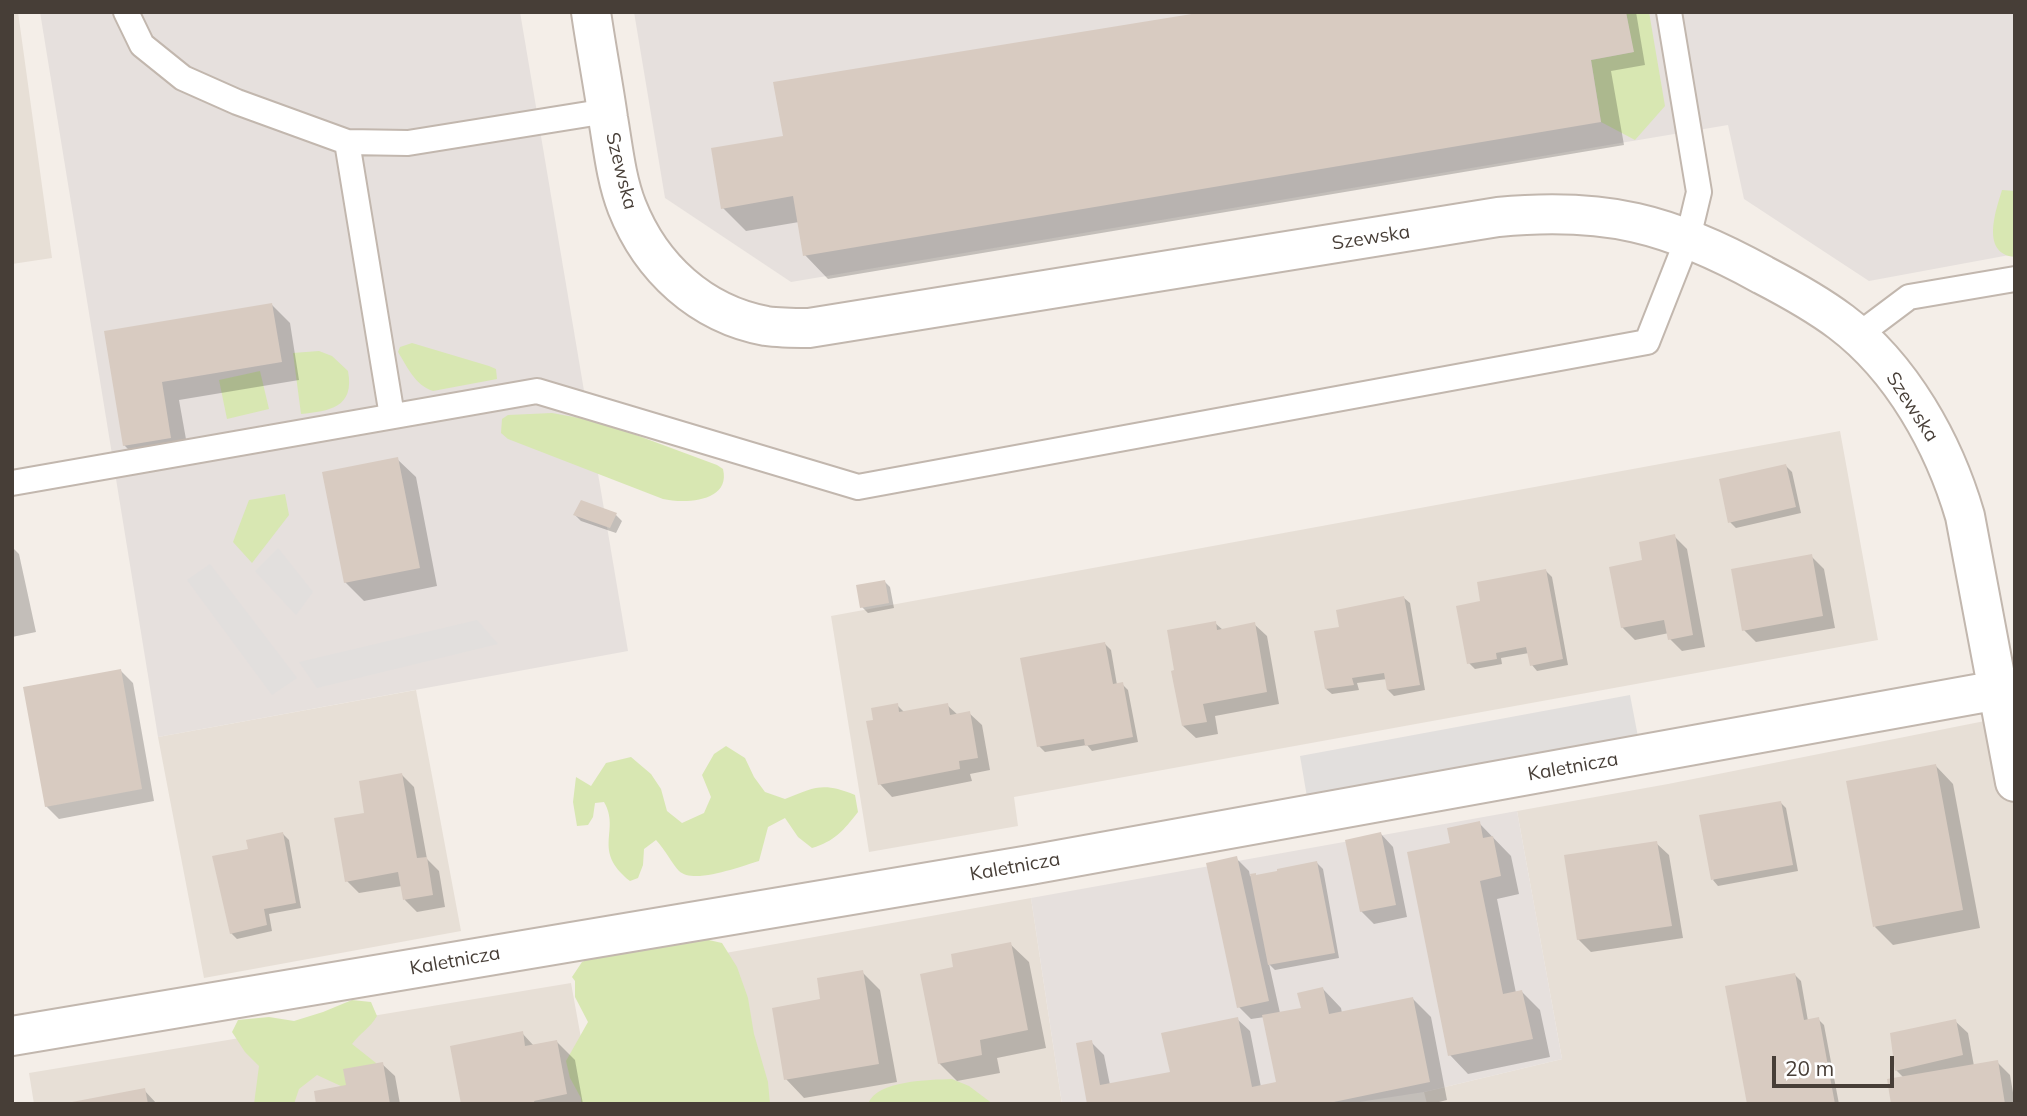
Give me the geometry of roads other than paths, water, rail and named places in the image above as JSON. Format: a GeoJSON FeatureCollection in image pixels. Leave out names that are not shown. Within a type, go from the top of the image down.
{"type":"FeatureCollection","features":[{"type":"Feature","properties":{"kind":"street","name":"Szewska"},"geometry":{"type":"LineString","coordinates":[[591,12],[616,169],[626,206],[645,244],[665,272],[694,297],[730,316],[767,326],[809,328],[1542,213],[1586,214],[1655,226],[1746,265],[1842,323],[1888,368],[1922,416],[1957,489],[1972,547],[2006,688],[2015,782]]}},
{"type":"Feature","properties":{"kind":"street","name":"Kaletnicza"},"geometry":{"type":"LineString","coordinates":[[12,1036],[1030,865],[2006,688]]}},
{"type":"Feature","properties":{"kind":"lane"},"geometry":{"type":"LineString","coordinates":[[126,12],[142,45],[183,78],[237,102],[348,142],[408,143],[607,111]]}},
{"type":"Feature","properties":{"kind":"lane"},"geometry":{"type":"LineString","coordinates":[[12,483],[537,391],[858,487],[1647,342],[1688,238],[1699,192],[1668,12]]}},
{"type":"Feature","properties":{"kind":"lane"},"geometry":{"type":"LineString","coordinates":[[348,142],[392,416]]}},
{"type":"Feature","properties":{"kind":"lane"},"geometry":{"type":"LineString","coordinates":[[1857,336],[1909,297],[2015,279]]}}]}
